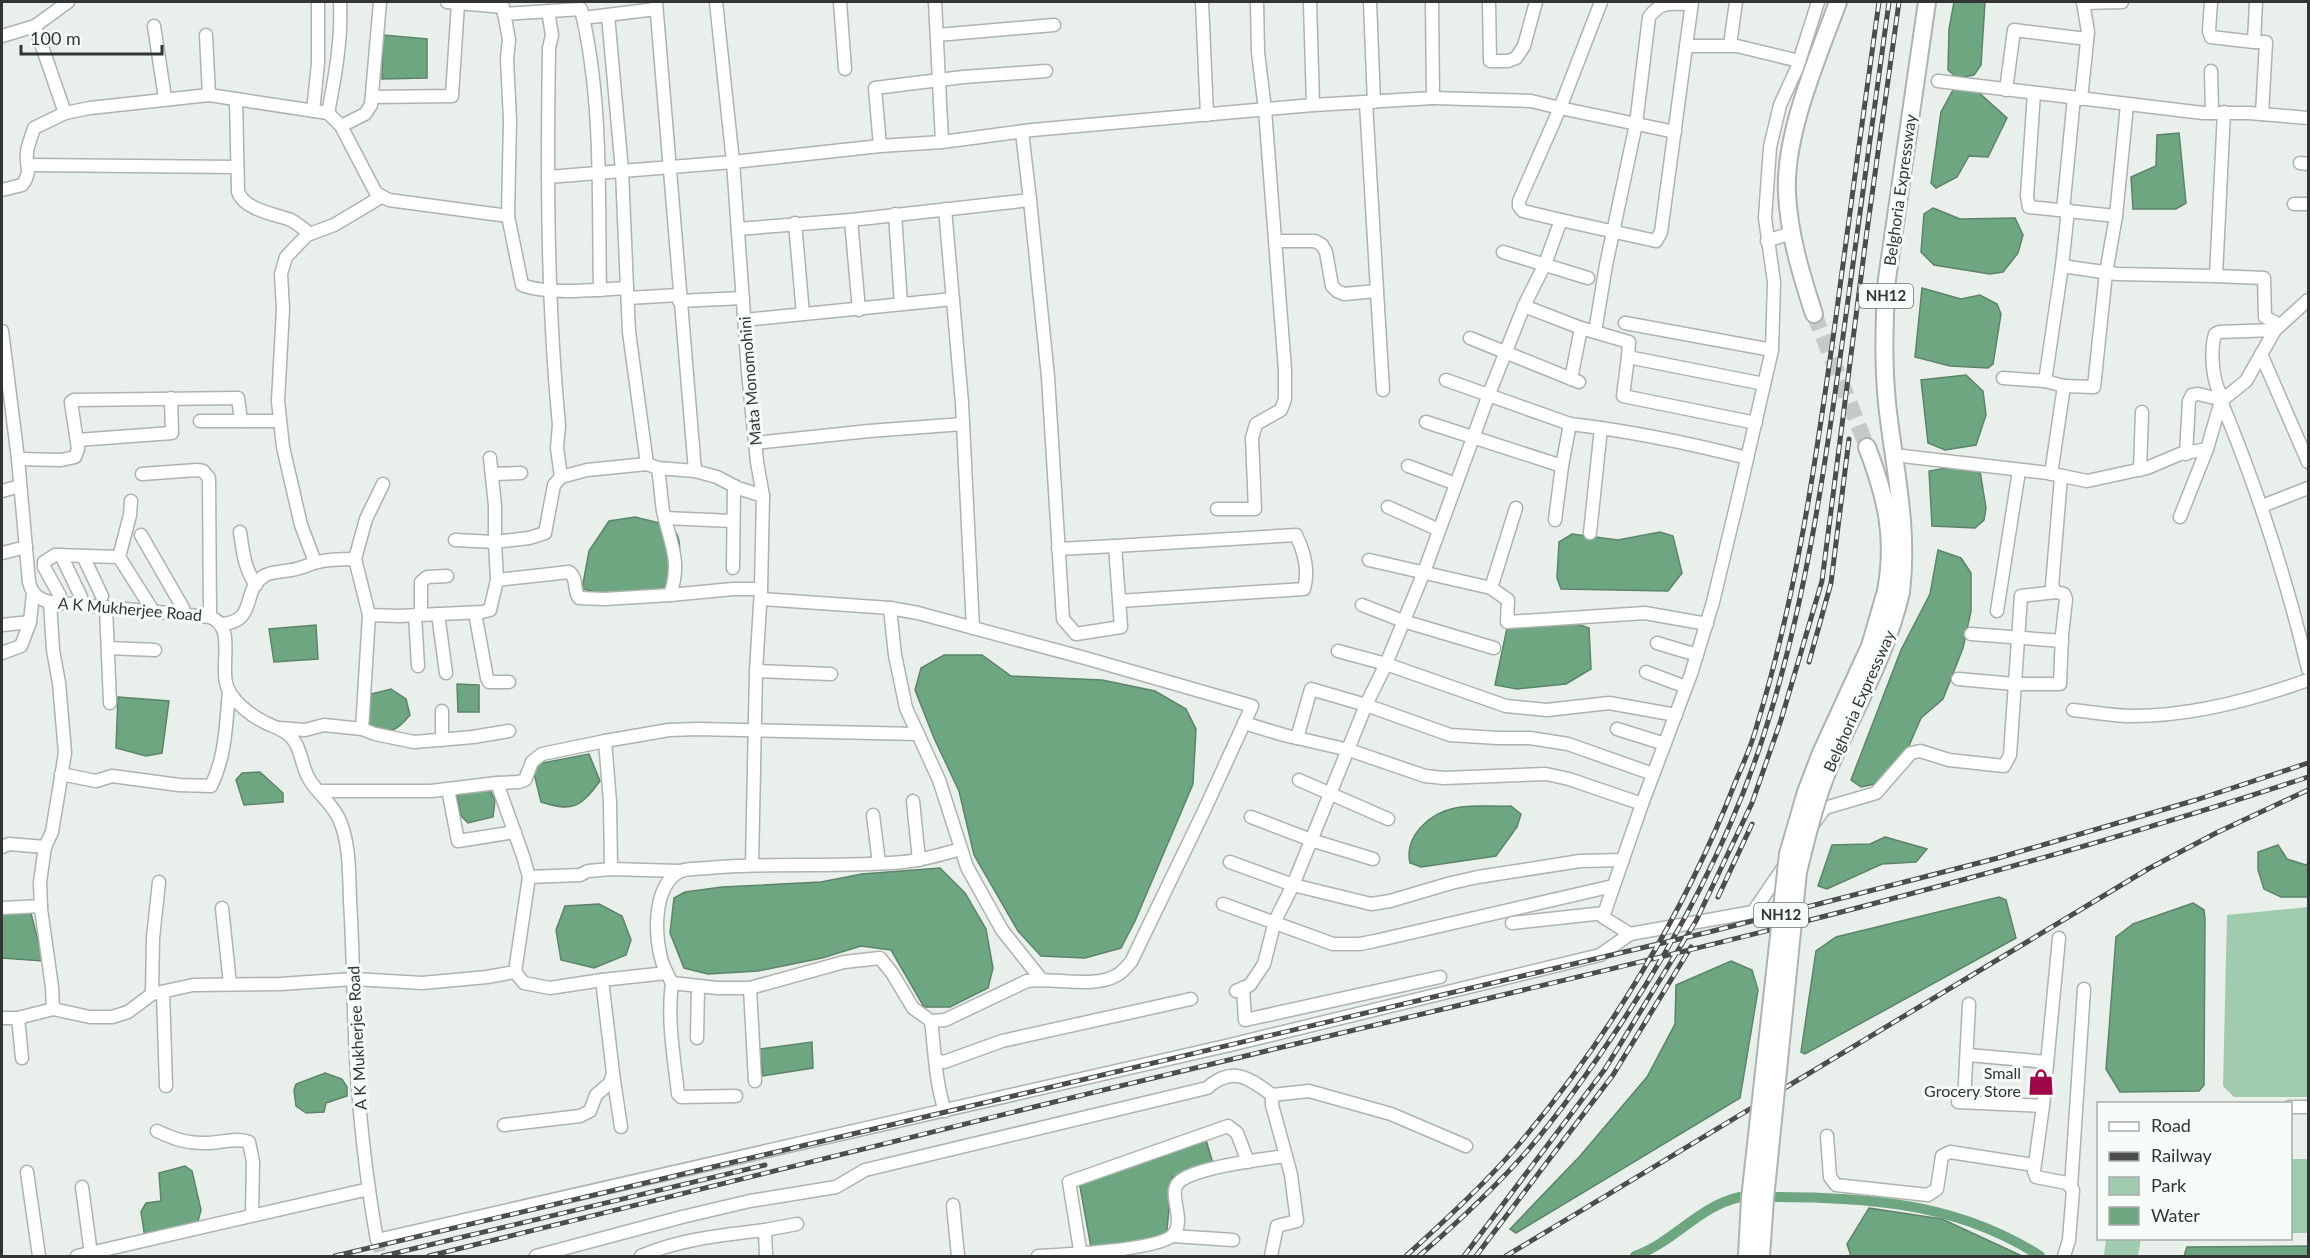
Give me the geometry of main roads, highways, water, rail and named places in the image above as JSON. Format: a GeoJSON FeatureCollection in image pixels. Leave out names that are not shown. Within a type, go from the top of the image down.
{"type":"FeatureCollection","features":[{"type":"Feature","properties":{"kind":"highway"},"geometry":{"type":"LineString","coordinates":[[1814,314],[1798,266],[1791,233],[1787,190],[1791,149],[1801,109],[1838,2]]}},
{"type":"Feature","properties":{"kind":"highway","name":"Belghoria Expressway"},"geometry":{"type":"LineString","coordinates":[[1747,1257],[1750,1199],[1788,854],[1796,820],[1810,780],[1904,567],[1904,520],[1887,402],[1884,318],[1887,279],[1927,2]]}},
{"type":"Feature","properties":{"kind":"highway","name":"Belghoria Expressway"},"geometry":{"type":"LineString","coordinates":[[1761,1257],[1798,872],[1809,826],[1826,776],[1883,654],[1895,620],[1894,591],[1890,569],[1890,526],[1878,475],[1867,447]]}},
{"type":"Feature","properties":{"kind":"water"},"geometry":{"type":"Polygon","coordinates":[[[1954,2],[1985,2],[1981,65],[1974,75],[1957,78],[1948,70],[1949,29],[1954,2]]]}},
{"type":"Feature","properties":{"kind":"water"},"geometry":{"type":"Polygon","coordinates":[[[383,35],[427,39],[427,78],[382,79],[383,35]]]}},
{"type":"Feature","properties":{"kind":"water"},"geometry":{"type":"Polygon","coordinates":[[[1954,88],[1977,91],[2007,118],[1988,157],[1969,156],[1957,177],[1936,188],[1931,183],[1941,112],[1954,88]]]}},
{"type":"Feature","properties":{"kind":"water"},"geometry":{"type":"Polygon","coordinates":[[[2179,133],[2186,203],[2176,209],[2133,209],[2131,177],[2156,166],[2157,135],[2179,133]]]}},
{"type":"Feature","properties":{"kind":"water"},"geometry":{"type":"Polygon","coordinates":[[[1933,208],[1960,219],[2015,218],[2023,235],[2018,253],[2003,272],[1990,274],[1934,265],[1921,252],[1924,214],[1933,208]]]}},
{"type":"Feature","properties":{"kind":"water"},"geometry":{"type":"Polygon","coordinates":[[[1922,288],[1961,299],[1980,295],[1997,304],[2001,314],[1993,364],[1988,368],[1950,366],[1915,357],[1922,288]]]}},
{"type":"Feature","properties":{"kind":"water"},"geometry":{"type":"Polygon","coordinates":[[[1966,375],[1983,391],[1986,415],[1976,445],[1945,450],[1928,443],[1921,380],[1966,375]]]}},
{"type":"Feature","properties":{"kind":"water"},"geometry":{"type":"Polygon","coordinates":[[[1969,464],[1980,471],[1986,508],[1984,520],[1975,528],[1932,526],[1929,471],[1969,464]]]}},
{"type":"Feature","properties":{"kind":"water"},"geometry":{"type":"Polygon","coordinates":[[[635,517],[668,526],[675,531],[679,539],[680,549],[676,570],[667,598],[630,599],[582,589],[589,551],[609,521],[635,517]]]}},
{"type":"Feature","properties":{"kind":"water"},"geometry":{"type":"Polygon","coordinates":[[[1660,532],[1673,536],[1682,573],[1668,591],[1561,589],[1557,578],[1559,542],[1572,534],[1618,540],[1660,532]]]}},
{"type":"Feature","properties":{"kind":"water"},"geometry":{"type":"Polygon","coordinates":[[[1938,550],[1961,558],[1971,573],[1971,611],[1963,648],[1943,699],[1921,718],[1908,748],[1884,782],[1861,787],[1851,780],[1901,650],[1930,594],[1938,550]]]}},
{"type":"Feature","properties":{"kind":"water"},"geometry":{"type":"Polygon","coordinates":[[[1571,622],[1589,628],[1591,669],[1566,684],[1517,689],[1495,685],[1507,628],[1571,622]]]}},
{"type":"Feature","properties":{"kind":"water"},"geometry":{"type":"Polygon","coordinates":[[[316,625],[318,659],[274,662],[269,629],[316,625]]]}},
{"type":"Feature","properties":{"kind":"water"},"geometry":{"type":"Polygon","coordinates":[[[944,655],[982,655],[1011,676],[1102,680],[1155,691],[1186,709],[1196,729],[1193,784],[1135,921],[1121,948],[1085,958],[1041,956],[1018,931],[974,855],[959,791],[915,690],[921,668],[944,655]]]}},
{"type":"Feature","properties":{"kind":"water"},"geometry":{"type":"Polygon","coordinates":[[[457,684],[479,685],[479,712],[458,712],[457,684]]]}},
{"type":"Feature","properties":{"kind":"water"},"geometry":{"type":"Polygon","coordinates":[[[391,689],[406,699],[410,715],[392,731],[368,728],[367,695],[391,689]]]}},
{"type":"Feature","properties":{"kind":"water"},"geometry":{"type":"Polygon","coordinates":[[[118,697],[169,701],[162,753],[146,756],[116,748],[118,697]]]}},
{"type":"Feature","properties":{"kind":"water"},"geometry":{"type":"Polygon","coordinates":[[[589,754],[600,781],[587,797],[568,807],[541,802],[532,765],[589,754]]]}},
{"type":"Feature","properties":{"kind":"water"},"geometry":{"type":"Polygon","coordinates":[[[260,772],[283,793],[283,802],[244,805],[236,780],[242,773],[260,772]]]}},
{"type":"Feature","properties":{"kind":"water"},"geometry":{"type":"Polygon","coordinates":[[[487,784],[495,800],[493,817],[468,823],[461,816],[456,791],[487,784]]]}},
{"type":"Feature","properties":{"kind":"water"},"geometry":{"type":"Polygon","coordinates":[[[1511,806],[1521,814],[1517,827],[1496,856],[1421,867],[1410,863],[1411,844],[1415,835],[1428,820],[1446,811],[1462,807],[1511,806]]]}},
{"type":"Feature","properties":{"kind":"water"},"geometry":{"type":"Polygon","coordinates":[[[1885,837],[1927,849],[1916,862],[1882,864],[1827,889],[1818,886],[1832,845],[1870,844],[1885,837]]]}},
{"type":"Feature","properties":{"kind":"water"},"geometry":{"type":"Polygon","coordinates":[[[2278,845],[2287,859],[2306,865],[2308,863],[2308,897],[2281,897],[2264,889],[2258,870],[2258,852],[2278,845]]]}},
{"type":"Feature","properties":{"kind":"water"},"geometry":{"type":"Polygon","coordinates":[[[940,868],[965,893],[986,929],[993,968],[988,988],[950,1007],[924,1007],[891,950],[861,946],[822,958],[758,971],[708,974],[684,968],[670,933],[674,898],[685,892],[722,887],[821,882],[862,874],[940,868]]]}},
{"type":"Feature","properties":{"kind":"water"},"geometry":{"type":"Polygon","coordinates":[[[1999,897],[2006,900],[2016,938],[1805,1054],[1801,1052],[1816,951],[1836,937],[1999,897]]]}},
{"type":"Feature","properties":{"kind":"water"},"geometry":{"type":"Polygon","coordinates":[[[2193,903],[2204,910],[2205,919],[2204,1085],[2199,1091],[2120,1092],[2106,1069],[2116,937],[2133,924],[2193,903]]]}},
{"type":"Feature","properties":{"kind":"water"},"geometry":{"type":"Polygon","coordinates":[[[599,904],[622,916],[631,940],[626,955],[594,968],[561,960],[556,930],[565,906],[599,904]]]}},
{"type":"Feature","properties":{"kind":"water"},"geometry":{"type":"Polygon","coordinates":[[[2,913],[31,913],[43,961],[2,958],[2,913]]]}},
{"type":"Feature","properties":{"kind":"water"},"geometry":{"type":"Polygon","coordinates":[[[1731,961],[1752,970],[1758,990],[1740,1098],[1516,1233],[1510,1229],[1580,1156],[1647,1077],[1675,1024],[1676,985],[1731,961]]]}},
{"type":"Feature","properties":{"kind":"water"},"geometry":{"type":"Polygon","coordinates":[[[812,1042],[813,1068],[763,1076],[760,1049],[812,1042]]]}},
{"type":"Feature","properties":{"kind":"water"},"geometry":{"type":"Polygon","coordinates":[[[325,1073],[342,1079],[347,1087],[347,1096],[326,1103],[324,1112],[306,1113],[296,1106],[294,1090],[296,1084],[325,1073]]]}},
{"type":"Feature","properties":{"kind":"water"},"geometry":{"type":"Polygon","coordinates":[[[1206,1140],[1214,1167],[1172,1177],[1166,1240],[1092,1253],[1079,1181],[1206,1140]]]}},
{"type":"Feature","properties":{"kind":"water"},"geometry":{"type":"Polygon","coordinates":[[[185,1166],[192,1171],[201,1210],[197,1225],[145,1238],[141,1212],[146,1203],[161,1201],[159,1173],[185,1166]]]}},
{"type":"Feature","properties":{"kind":"water"},"geometry":{"type":"Polygon","coordinates":[[[1869,1208],[1942,1219],[2022,1256],[1851,1256],[1847,1244],[1869,1208]]]}},
{"type":"Feature","properties":{"kind":"water"},"geometry":{"type":"Polygon","coordinates":[[[2308,1246],[2308,1256],[2184,1256],[2187,1247],[2308,1246]]]}},
{"type":"Feature","properties":{"kind":"waterway"},"geometry":{"type":"LineString","coordinates":[[1635,1256],[1662,1242],[1712,1208],[1740,1197],[1857,1200],[1933,1211],[1969,1221],[2005,1236],[2040,1256]]}},
{"type":"Feature","properties":{"kind":"tunnel"},"geometry":{"type":"LineString","coordinates":[[1814,314],[1867,447]]}},
{"type":"Feature","properties":{"kind":"tunnel"},"geometry":{"type":"LineString","coordinates":[[377,1240],[381,1256]]}},
{"type":"Feature","properties":{"kind":"railway"},"geometry":{"type":"LineString","coordinates":[[1406,1256],[1506,1159],[1552,1104],[1613,1018],[1642,972],[1693,879],[1750,747],[1783,626],[1813,476],[1879,2]]}},
{"type":"Feature","properties":{"kind":"railway"},"geometry":{"type":"LineString","coordinates":[[1419,1256],[1475,1205],[1528,1150],[1603,1051],[1687,914],[1722,843],[1752,769],[1779,684],[1812,539],[1835,393],[1889,2]]}},
{"type":"Feature","properties":{"kind":"railway"},"geometry":{"type":"LineString","coordinates":[[1464,1256],[1605,1069],[1696,921],[1752,803],[1781,720],[1822,581],[1899,2]]}},
{"type":"Feature","properties":{"kind":"railway"},"geometry":{"type":"LineString","coordinates":[[1809,662],[1831,583],[1849,439]]}},
{"type":"Feature","properties":{"kind":"railway"},"geometry":{"type":"LineString","coordinates":[[335,1256],[1709,932],[1998,858],[2196,800],[2308,763]]}},
{"type":"Feature","properties":{"kind":"railway"},"geometry":{"type":"LineString","coordinates":[[429,1256],[1802,922],[2057,854],[2308,777]]}},
{"type":"Feature","properties":{"kind":"railway"},"geometry":{"type":"LineString","coordinates":[[1506,1256],[2148,869],[2216,833],[2308,790]]}},
{"type":"Feature","properties":{"kind":"railway"},"geometry":{"type":"LineString","coordinates":[[1718,897],[1752,824]]}},
{"type":"Feature","properties":{"kind":"railway"},"geometry":{"type":"LineString","coordinates":[[1476,1256],[1613,1075],[1691,947]]}},
{"type":"Feature","properties":{"kind":"railway"},"geometry":{"type":"LineString","coordinates":[[383,1256],[765,1165]]}},
{"type":"Feature","properties":{"kind":"place","name":"Small Grocery Store"},"geometry":{"type":"Point","coordinates":[2041,1082]}}]}
